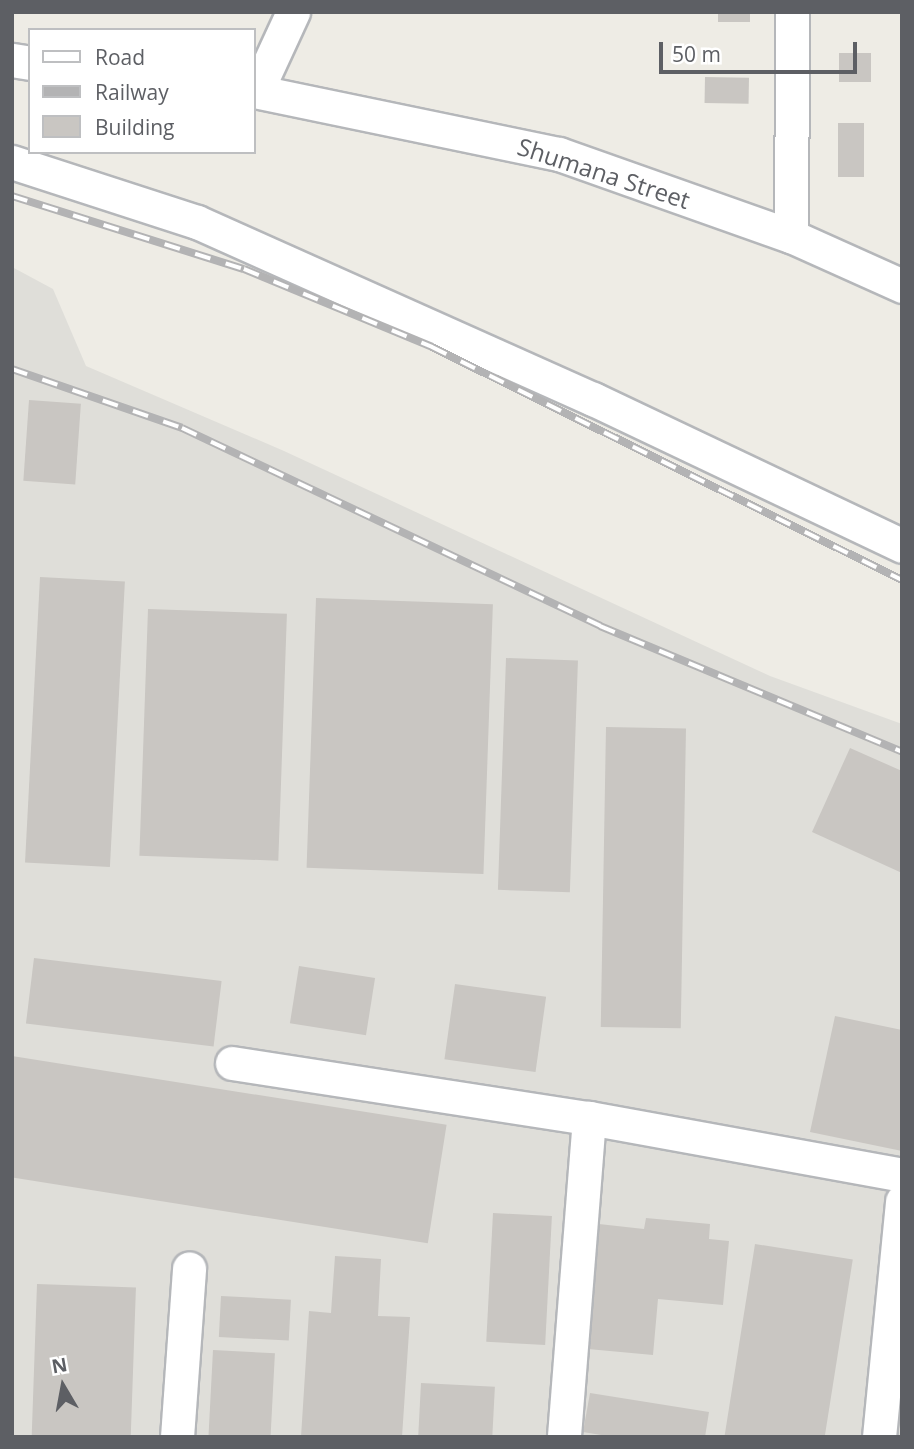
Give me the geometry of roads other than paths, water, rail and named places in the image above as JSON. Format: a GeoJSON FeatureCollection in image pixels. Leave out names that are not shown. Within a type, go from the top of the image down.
{"type":"FeatureCollection","features":[{"type":"Feature","properties":{"kind":"street"},"geometry":{"type":"LineString","coordinates":[[256,90],[293,12]]}},
{"type":"Feature","properties":{"kind":"street"},"geometry":{"type":"LineString","coordinates":[[791,236],[792,12]]}},
{"type":"Feature","properties":{"kind":"street","name":"Shumana Street"},"geometry":{"type":"LineString","coordinates":[[256,90],[559,154],[791,236],[902,286]]}},
{"type":"Feature","properties":{"kind":"street"},"geometry":{"type":"LineString","coordinates":[[12,162],[197,222],[593,399],[902,546]]}},
{"type":"Feature","properties":{"kind":"street"},"geometry":{"type":"LineString","coordinates":[[232,1063],[589,1118],[902,1175]]}},
{"type":"Feature","properties":{"kind":"street"},"geometry":{"type":"LineString","coordinates":[[564,1437],[589,1118]]}},
{"type":"Feature","properties":{"kind":"street"},"geometry":{"type":"LineString","coordinates":[[879,1437],[902,1201]]}},
{"type":"Feature","properties":{"kind":"street"},"geometry":{"type":"LineString","coordinates":[[177,1437],[189,1268]]}},
{"type":"Feature","properties":{"kind":"railway"},"geometry":{"type":"LineString","coordinates":[[12,196],[244,269],[432,347],[902,580]]}},
{"type":"Feature","properties":{"kind":"railway"},"geometry":{"type":"LineString","coordinates":[[12,369],[182,428],[600,626],[902,752]]}}]}
